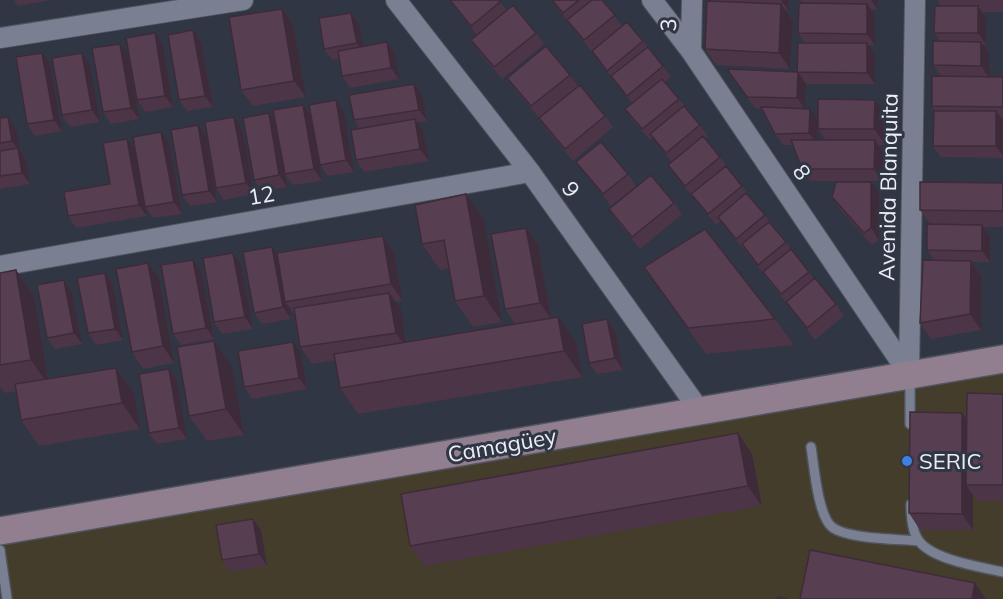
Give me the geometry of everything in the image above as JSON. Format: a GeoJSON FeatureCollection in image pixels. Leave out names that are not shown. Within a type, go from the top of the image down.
{"type":"FeatureCollection","features":[{"type":"Feature","properties":{"kind":"main road","name":"Camagüey"},"geometry":{"type":"LineString","coordinates":[[0,531],[1003,358]]}},
{"type":"Feature","properties":{"kind":"street"},"geometry":{"type":"LineString","coordinates":[[0,38],[243,0]]}},
{"type":"Feature","properties":{"kind":"street","name":"9"},"geometry":{"type":"LineString","coordinates":[[396,0],[530,172],[700,411]]}},
{"type":"Feature","properties":{"kind":"street","name":"8"},"geometry":{"type":"LineString","coordinates":[[652,0],[691,51],[909,374]]}},
{"type":"Feature","properties":{"kind":"street","name":"3"},"geometry":{"type":"LineString","coordinates":[[691,51],[692,0]]}},
{"type":"Feature","properties":{"kind":"street","name":"Avenida Blanquita"},"geometry":{"type":"LineString","coordinates":[[909,374],[915,0]]}},
{"type":"Feature","properties":{"kind":"street","name":"12"},"geometry":{"type":"LineString","coordinates":[[0,266],[530,172]]}},
{"type":"Feature","properties":{"kind":"lane"},"geometry":{"type":"LineString","coordinates":[[909,374],[910,434]]}},
{"type":"Feature","properties":{"kind":"lane"},"geometry":{"type":"LineString","coordinates":[[811,447],[823,513],[831,527],[847,535],[919,541],[940,557],[1003,573]]}},
{"type":"Feature","properties":{"kind":"lane"},"geometry":{"type":"LineString","coordinates":[[911,493],[911,516],[919,541]]}},
{"type":"Feature","properties":{"kind":"lane"},"geometry":{"type":"LineString","coordinates":[[0,550],[7,599]]}},
{"type":"Feature","properties":{"kind":"shaded area"},"geometry":{"type":"Polygon","coordinates":[[[1003,359],[1003,599],[0,599],[0,531],[1003,359]]]}},
{"type":"Feature","properties":{"kind":"building"},"geometry":{"type":"Polygon","coordinates":[[[450,0],[499,0],[500,2],[471,26],[450,0]]]}},
{"type":"Feature","properties":{"kind":"building"},"geometry":{"type":"Polygon","coordinates":[[[552,0],[579,0],[563,13],[552,0]]]}},
{"type":"Feature","properties":{"kind":"building"},"geometry":{"type":"Polygon","coordinates":[[[592,0],[602,0],[615,15],[584,40],[567,20],[592,0]]]}},
{"type":"Feature","properties":{"kind":"building"},"geometry":{"type":"Polygon","coordinates":[[[707,1],[781,4],[779,53],[705,49],[707,1]]]}},
{"type":"Feature","properties":{"kind":"building"},"geometry":{"type":"Polygon","coordinates":[[[799,3],[867,4],[867,34],[798,33],[799,3]]]}},
{"type":"Feature","properties":{"kind":"building"},"geometry":{"type":"Polygon","coordinates":[[[513,5],[536,33],[494,67],[471,40],[513,5]]]}},
{"type":"Feature","properties":{"kind":"building"},"geometry":{"type":"Polygon","coordinates":[[[935,6],[978,6],[978,33],[934,33],[935,6]]]}},
{"type":"Feature","properties":{"kind":"building"},"geometry":{"type":"Polygon","coordinates":[[[282,9],[294,81],[241,90],[229,17],[282,9]]]}},
{"type":"Feature","properties":{"kind":"building"},"geometry":{"type":"Polygon","coordinates":[[[351,13],[357,43],[324,49],[319,18],[351,13]]]}},
{"type":"Feature","properties":{"kind":"building"},"geometry":{"type":"Polygon","coordinates":[[[627,22],[643,41],[607,71],[592,51],[627,22]]]}},
{"type":"Feature","properties":{"kind":"building"},"geometry":{"type":"Polygon","coordinates":[[[193,30],[205,96],[179,100],[168,35],[193,30]]]}},
{"type":"Feature","properties":{"kind":"building"},"geometry":{"type":"Polygon","coordinates":[[[155,33],[165,96],[137,100],[126,38],[155,33]]]}},
{"type":"Feature","properties":{"kind":"building"},"geometry":{"type":"Polygon","coordinates":[[[933,41],[981,42],[981,66],[933,65],[933,41]]]}},
{"type":"Feature","properties":{"kind":"building"},"geometry":{"type":"Polygon","coordinates":[[[387,42],[391,68],[342,76],[338,51],[387,42]]]}},
{"type":"Feature","properties":{"kind":"building"},"geometry":{"type":"Polygon","coordinates":[[[798,43],[867,43],[867,73],[798,72],[797,98],[747,97],[727,69],[797,72],[798,43]]]}},
{"type":"Feature","properties":{"kind":"building"},"geometry":{"type":"Polygon","coordinates":[[[120,44],[131,108],[103,112],[92,48],[120,44]]]}},
{"type":"Feature","properties":{"kind":"building"},"geometry":{"type":"Polygon","coordinates":[[[546,46],[570,75],[531,106],[507,78],[546,46]]]}},
{"type":"Feature","properties":{"kind":"building"},"geometry":{"type":"Polygon","coordinates":[[[648,47],[663,66],[627,96],[611,76],[648,47]]]}},
{"type":"Feature","properties":{"kind":"building"},"geometry":{"type":"Polygon","coordinates":[[[42,53],[54,120],[27,124],[16,57],[42,53]]]}},
{"type":"Feature","properties":{"kind":"building"},"geometry":{"type":"Polygon","coordinates":[[[82,53],[92,110],[62,115],[52,58],[82,53]]]}},
{"type":"Feature","properties":{"kind":"building"},"geometry":{"type":"Polygon","coordinates":[[[932,76],[1003,77],[1003,107],[932,106],[932,76]]]}},
{"type":"Feature","properties":{"kind":"building"},"geometry":{"type":"Polygon","coordinates":[[[662,79],[679,99],[642,129],[625,109],[662,79]]]}},
{"type":"Feature","properties":{"kind":"building"},"geometry":{"type":"Polygon","coordinates":[[[414,84],[419,110],[354,120],[349,95],[414,84]]]}},
{"type":"Feature","properties":{"kind":"building"},"geometry":{"type":"Polygon","coordinates":[[[580,85],[605,116],[565,149],[539,118],[580,85]]]}},
{"type":"Feature","properties":{"kind":"building"},"geometry":{"type":"Polygon","coordinates":[[[818,99],[875,100],[874,129],[818,129],[818,99]]]}},
{"type":"Feature","properties":{"kind":"building"},"geometry":{"type":"Polygon","coordinates":[[[336,100],[346,160],[320,165],[309,105],[336,100]]]}},
{"type":"Feature","properties":{"kind":"building"},"geometry":{"type":"Polygon","coordinates":[[[303,105],[314,169],[285,174],[273,110],[303,105]]]}},
{"type":"Feature","properties":{"kind":"building"},"geometry":{"type":"Polygon","coordinates":[[[684,106],[700,125],[666,153],[650,134],[684,106]]]}},
{"type":"Feature","properties":{"kind":"building"},"geometry":{"type":"Polygon","coordinates":[[[761,107],[810,109],[809,133],[775,134],[761,107]]]}},
{"type":"Feature","properties":{"kind":"building"},"geometry":{"type":"Polygon","coordinates":[[[934,111],[996,111],[996,146],[933,146],[934,111]]]}},
{"type":"Feature","properties":{"kind":"building"},"geometry":{"type":"Polygon","coordinates":[[[269,113],[279,175],[254,180],[243,118],[269,113]]]}},
{"type":"Feature","properties":{"kind":"building"},"geometry":{"type":"Polygon","coordinates":[[[8,117],[12,141],[0,143],[0,118],[8,117]]]}},
{"type":"Feature","properties":{"kind":"building"},"geometry":{"type":"Polygon","coordinates":[[[234,117],[246,183],[216,188],[205,122],[234,117]]]}},
{"type":"Feature","properties":{"kind":"building"},"geometry":{"type":"Polygon","coordinates":[[[415,119],[420,149],[356,160],[351,130],[415,119]]]}},
{"type":"Feature","properties":{"kind":"building"},"geometry":{"type":"Polygon","coordinates":[[[198,125],[209,191],[182,195],[171,130],[198,125]]]}},
{"type":"Feature","properties":{"kind":"building"},"geometry":{"type":"Polygon","coordinates":[[[161,132],[174,202],[145,207],[133,137],[161,132]]]}},
{"type":"Feature","properties":{"kind":"building"},"geometry":{"type":"Polygon","coordinates":[[[703,136],[720,157],[685,186],[668,165],[703,136]]]}},
{"type":"Feature","properties":{"kind":"building"},"geometry":{"type":"Polygon","coordinates":[[[127,139],[139,205],[68,216],[64,192],[110,184],[103,143],[127,139]]]}},
{"type":"Feature","properties":{"kind":"building"},"geometry":{"type":"Polygon","coordinates":[[[791,140],[875,140],[874,169],[802,169],[791,140]]]}},
{"type":"Feature","properties":{"kind":"building"},"geometry":{"type":"Polygon","coordinates":[[[601,142],[628,174],[603,194],[576,162],[601,142]]]}},
{"type":"Feature","properties":{"kind":"building"},"geometry":{"type":"Polygon","coordinates":[[[18,148],[22,173],[0,176],[0,151],[18,148]]]}},
{"type":"Feature","properties":{"kind":"building"},"geometry":{"type":"Polygon","coordinates":[[[726,166],[742,186],[708,214],[691,194],[726,166]]]}},
{"type":"Feature","properties":{"kind":"building"},"geometry":{"type":"Polygon","coordinates":[[[651,175],[674,203],[632,237],[609,209],[651,175]]]}},
{"type":"Feature","properties":{"kind":"building"},"geometry":{"type":"Polygon","coordinates":[[[836,182],[871,182],[871,228],[864,233],[832,197],[836,182]]]}},
{"type":"Feature","properties":{"kind":"building"},"geometry":{"type":"Polygon","coordinates":[[[920,182],[1003,183],[1003,211],[920,210],[920,182]]]}},
{"type":"Feature","properties":{"kind":"building"},"geometry":{"type":"Polygon","coordinates":[[[746,193],[765,215],[736,239],[718,217],[746,193]]]}},
{"type":"Feature","properties":{"kind":"building"},"geometry":{"type":"Polygon","coordinates":[[[466,194],[484,296],[455,301],[444,240],[422,244],[415,205],[466,194]]]}},
{"type":"Feature","properties":{"kind":"building"},"geometry":{"type":"Polygon","coordinates":[[[769,222],[786,242],[758,265],[742,244],[769,222]]]}},
{"type":"Feature","properties":{"kind":"building"},"geometry":{"type":"Polygon","coordinates":[[[927,224],[982,225],[982,251],[927,250],[927,224]]]}},
{"type":"Feature","properties":{"kind":"building"},"geometry":{"type":"Polygon","coordinates":[[[526,228],[540,303],[505,309],[491,234],[526,228]]]}},
{"type":"Feature","properties":{"kind":"building"},"geometry":{"type":"Polygon","coordinates":[[[705,229],[775,319],[688,328],[644,267],[705,229]]]}},
{"type":"Feature","properties":{"kind":"building"},"geometry":{"type":"Polygon","coordinates":[[[383,236],[391,284],[285,302],[277,253],[383,236]]]}},
{"type":"Feature","properties":{"kind":"building"},"geometry":{"type":"Polygon","coordinates":[[[272,247],[283,307],[254,313],[243,252],[272,247]]]}},
{"type":"Feature","properties":{"kind":"building"},"geometry":{"type":"Polygon","coordinates":[[[791,249],[809,272],[781,294],[763,272],[791,249]]]}},
{"type":"Feature","properties":{"kind":"building"},"geometry":{"type":"Polygon","coordinates":[[[233,253],[245,317],[214,322],[203,258],[233,253]]]}},
{"type":"Feature","properties":{"kind":"building"},"geometry":{"type":"Polygon","coordinates":[[[193,260],[206,328],[173,334],[161,265],[193,260]]]}},
{"type":"Feature","properties":{"kind":"building"},"geometry":{"type":"Polygon","coordinates":[[[923,260],[971,261],[970,314],[920,323],[923,260]]]}},
{"type":"Feature","properties":{"kind":"building"},"geometry":{"type":"Polygon","coordinates":[[[148,263],[163,346],[132,352],[116,269],[148,263]]]}},
{"type":"Feature","properties":{"kind":"building"},"geometry":{"type":"Polygon","coordinates":[[[16,270],[31,360],[0,365],[0,273],[16,270]]]}},
{"type":"Feature","properties":{"kind":"building"},"geometry":{"type":"Polygon","coordinates":[[[105,273],[115,329],[88,333],[77,278],[105,273]]]}},
{"type":"Feature","properties":{"kind":"building"},"geometry":{"type":"Polygon","coordinates":[[[815,278],[836,304],[807,328],[786,302],[815,278]]]}},
{"type":"Feature","properties":{"kind":"building"},"geometry":{"type":"Polygon","coordinates":[[[64,280],[74,333],[47,338],[37,285],[64,280]]]}},
{"type":"Feature","properties":{"kind":"building"},"geometry":{"type":"Polygon","coordinates":[[[389,293],[396,333],[300,347],[294,308],[389,293]]]}},
{"type":"Feature","properties":{"kind":"building"},"geometry":{"type":"Polygon","coordinates":[[[558,317],[564,351],[340,388],[334,354],[558,317]]]}},
{"type":"Feature","properties":{"kind":"building"},"geometry":{"type":"Polygon","coordinates":[[[607,319],[615,358],[589,363],[582,324],[607,319]]]}},
{"type":"Feature","properties":{"kind":"building"},"geometry":{"type":"Polygon","coordinates":[[[214,341],[226,409],[189,416],[177,347],[214,341]]]}},
{"type":"Feature","properties":{"kind":"building"},"geometry":{"type":"Polygon","coordinates":[[[293,342],[299,378],[244,387],[238,351],[293,342]]]}},
{"type":"Feature","properties":{"kind":"building"},"geometry":{"type":"Polygon","coordinates":[[[116,368],[122,403],[21,420],[15,384],[116,368]]]}},
{"type":"Feature","properties":{"kind":"building"},"geometry":{"type":"Polygon","coordinates":[[[169,369],[179,428],[149,433],[139,374],[169,369]]]}},
{"type":"Feature","properties":{"kind":"building"},"geometry":{"type":"Polygon","coordinates":[[[967,393],[1003,394],[1003,485],[966,485],[967,393]]]}},
{"type":"Feature","properties":{"kind":"building"},"geometry":{"type":"Polygon","coordinates":[[[910,412],[962,413],[962,514],[909,513],[910,412]]]}},
{"type":"Feature","properties":{"kind":"building"},"geometry":{"type":"Polygon","coordinates":[[[738,433],[748,486],[410,546],[401,494],[738,433]]]}},
{"type":"Feature","properties":{"kind":"building"},"geometry":{"type":"Polygon","coordinates":[[[253,519],[259,554],[222,560],[216,525],[253,519]]]}},
{"type":"Feature","properties":{"kind":"building"},"geometry":{"type":"Polygon","coordinates":[[[810,550],[975,583],[972,599],[800,599],[810,550]]]}},
{"type":"Feature","properties":{"kind":"place","name":"SERIC"},"geometry":{"type":"Point","coordinates":[907,461]}}]}
